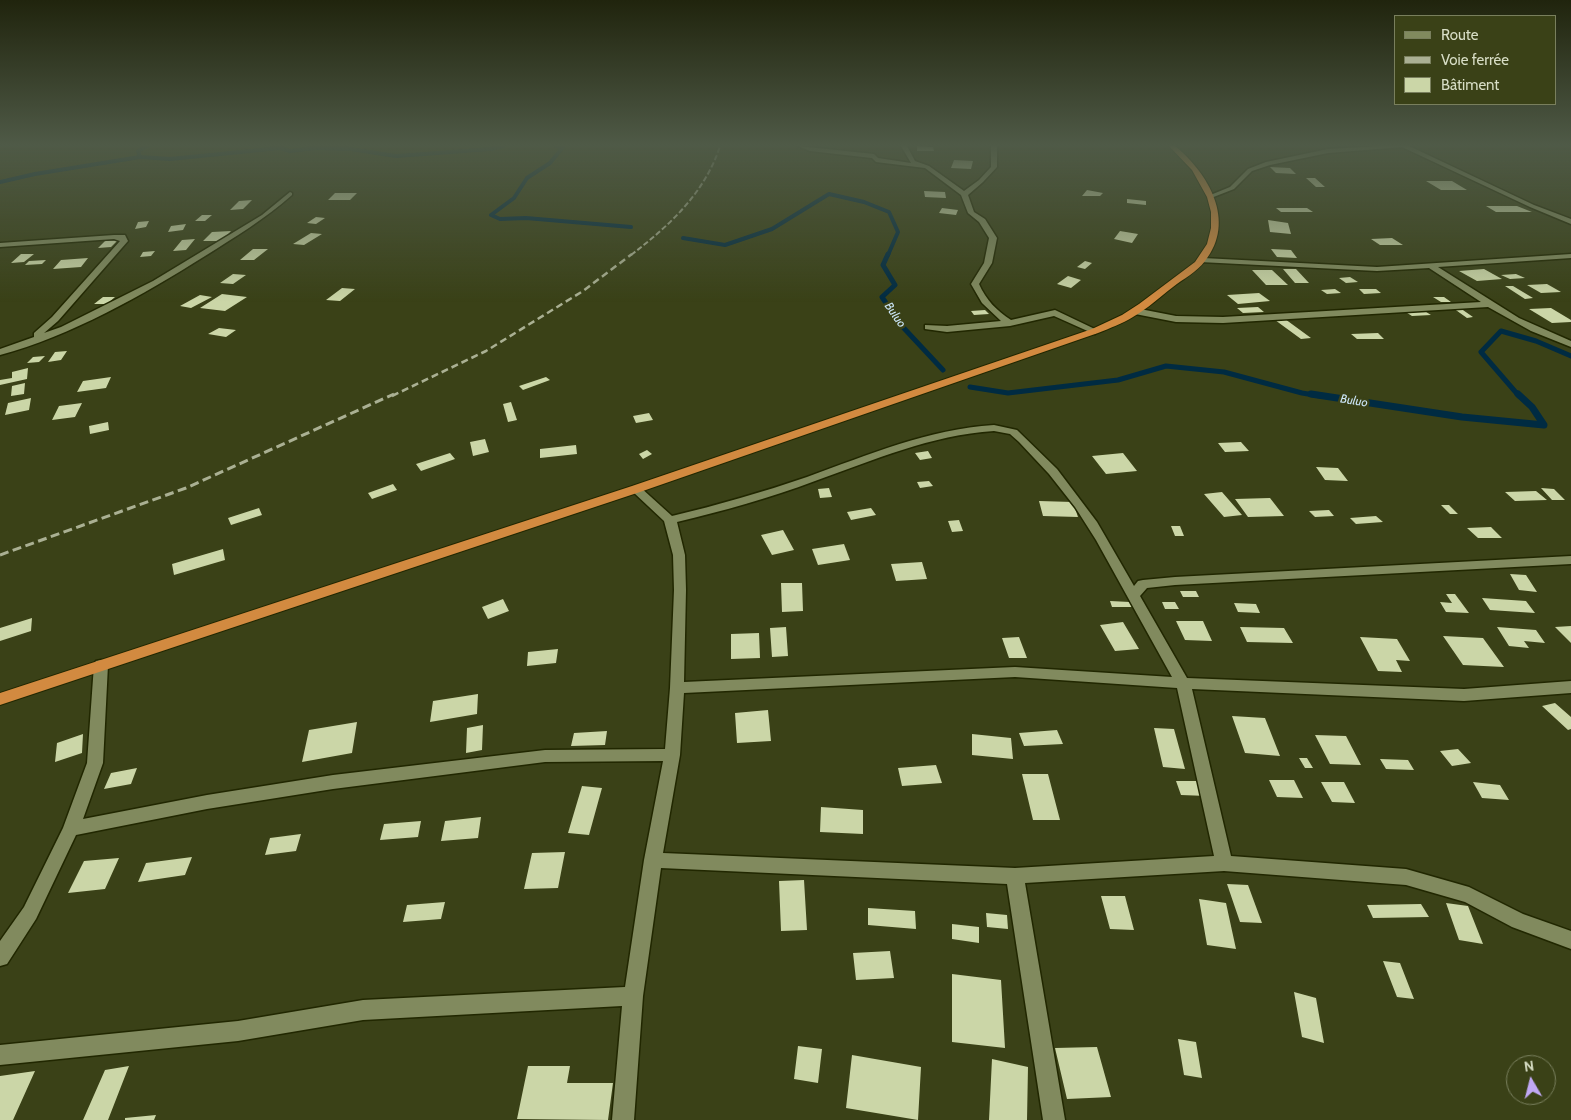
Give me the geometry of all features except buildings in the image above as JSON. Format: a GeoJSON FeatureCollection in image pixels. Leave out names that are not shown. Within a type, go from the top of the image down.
{"type":"FeatureCollection","features":[{"type":"Feature","properties":{"kind":"highway"},"geometry":{"type":"LineString","coordinates":[[0,699],[636,489],[1095,331],[1135,311],[1203,260],[1213,240],[1216,221],[1211,198]]}},
{"type":"Feature","properties":{"kind":"street"},"geometry":{"type":"LineString","coordinates":[[0,352],[64,328],[156,283],[264,216],[285,198]]}},
{"type":"Feature","properties":{"kind":"street"},"geometry":{"type":"LineString","coordinates":[[966,198],[971,213],[982,221],[993,238],[988,263],[975,284],[980,298],[996,314],[1010,323]]}},
{"type":"Feature","properties":{"kind":"street"},"geometry":{"type":"LineString","coordinates":[[1516,198],[1571,222]]}},
{"type":"Feature","properties":{"kind":"street"},"geometry":{"type":"LineString","coordinates":[[0,245],[114,237],[122,238],[124,241],[55,319],[31,340]]}},
{"type":"Feature","properties":{"kind":"street"},"geometry":{"type":"LineString","coordinates":[[1203,260],[1377,269],[1571,256]]}},
{"type":"Feature","properties":{"kind":"street"},"geometry":{"type":"LineString","coordinates":[[1432,266],[1491,304],[1543,333],[1571,344]]}},
{"type":"Feature","properties":{"kind":"street"},"geometry":{"type":"LineString","coordinates":[[1135,311],[1176,319],[1223,320],[1491,304]]}},
{"type":"Feature","properties":{"kind":"street"},"geometry":{"type":"LineString","coordinates":[[928,327],[947,329],[1010,323],[1055,313],[1095,331]]}},
{"type":"Feature","properties":{"kind":"street"},"geometry":{"type":"LineString","coordinates":[[670,520],[717,509],[793,486],[905,445],[952,433],[985,428],[1003,429],[1013,433],[1023,440],[1065,485],[1084,510],[1183,683],[1224,863]]}},
{"type":"Feature","properties":{"kind":"street"},"geometry":{"type":"LineString","coordinates":[[623,1120],[634,996],[653,860],[672,754],[677,688],[679,554],[670,520],[636,489]]}},
{"type":"Feature","properties":{"kind":"street"},"geometry":{"type":"LineString","coordinates":[[1133,596],[1143,584],[1176,581],[1571,560]]}},
{"type":"Feature","properties":{"kind":"street"},"geometry":{"type":"LineString","coordinates":[[0,957],[30,913],[71,829],[95,764],[101,665]]}},
{"type":"Feature","properties":{"kind":"street"},"geometry":{"type":"LineString","coordinates":[[677,688],[1015,672],[1183,683],[1464,695],[1571,687]]}},
{"type":"Feature","properties":{"kind":"street"},"geometry":{"type":"LineString","coordinates":[[71,829],[207,802],[343,781],[545,756],[672,754]]}},
{"type":"Feature","properties":{"kind":"street"},"geometry":{"type":"LineString","coordinates":[[653,860],[1015,876],[1224,863],[1406,877],[1470,895],[1518,922],[1571,940]]}},
{"type":"Feature","properties":{"kind":"street"},"geometry":{"type":"LineString","coordinates":[[1015,876],[1054,1120]]}},
{"type":"Feature","properties":{"kind":"street"},"geometry":{"type":"LineString","coordinates":[[0,1054],[238,1031],[363,1010],[634,996]]}},
{"type":"Feature","properties":{"kind":"waterway","name":"Buluo"},"geometry":{"type":"LineString","coordinates":[[514,198],[491,215],[500,219],[526,218],[631,227]]}},
{"type":"Feature","properties":{"kind":"waterway","name":"Buluo"},"geometry":{"type":"LineString","coordinates":[[683,238],[725,245],[772,229],[822,198]]}},
{"type":"Feature","properties":{"kind":"waterway","name":"Buluo"},"geometry":{"type":"LineString","coordinates":[[848,198],[864,202],[889,212],[898,232],[888,255]]}},
{"type":"Feature","properties":{"kind":"waterway","name":"Buluo"},"geometry":{"type":"LineString","coordinates":[[888,254],[883,265],[895,285],[882,297],[900,324],[943,370]]}},
{"type":"Feature","properties":{"kind":"waterway","name":"Buluo"},"geometry":{"type":"LineString","coordinates":[[1519,396],[1481,352],[1501,331],[1536,341],[1571,356]]}},
{"type":"Feature","properties":{"kind":"waterway","name":"Buluo"},"geometry":{"type":"LineString","coordinates":[[970,387],[1008,393],[1118,380],[1166,366],[1224,372],[1320,396]]}},
{"type":"Feature","properties":{"kind":"waterway","name":"Buluo"},"geometry":{"type":"LineString","coordinates":[[1311,394],[1462,417],[1544,425],[1532,407],[1518,394]]}},
{"type":"Feature","properties":{"kind":"railway"},"geometry":{"type":"LineString","coordinates":[[631,255],[672,220],[691,198]]}},
{"type":"Feature","properties":{"kind":"railway"},"geometry":{"type":"LineString","coordinates":[[392,396],[486,351],[583,291],[632,254]]}},
{"type":"Feature","properties":{"kind":"railway"},"geometry":{"type":"LineString","coordinates":[[0,555],[186,488],[394,394]]}}]}
